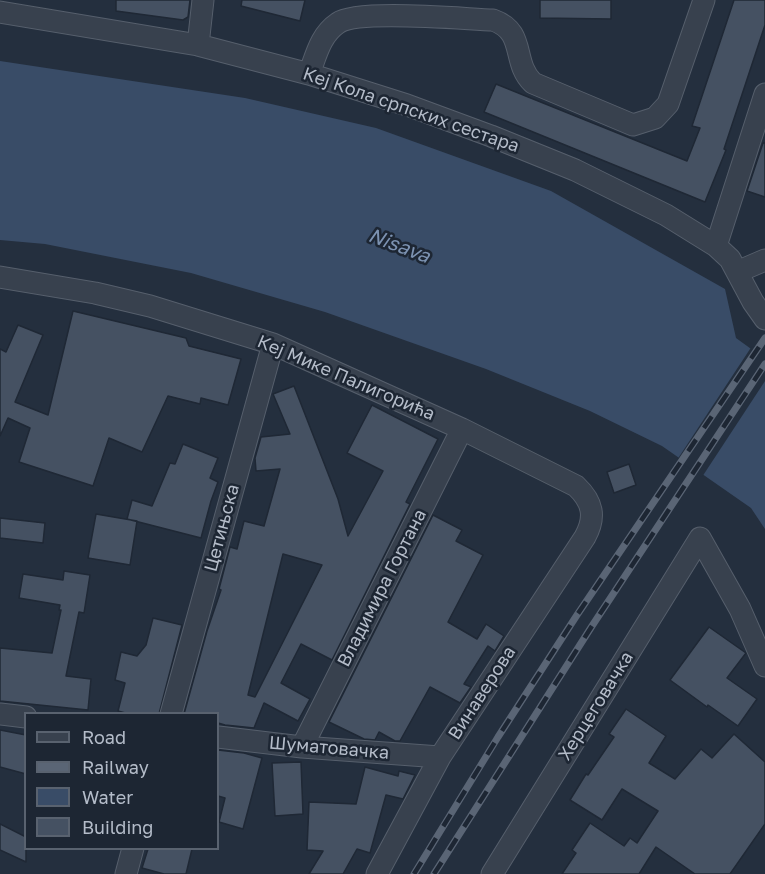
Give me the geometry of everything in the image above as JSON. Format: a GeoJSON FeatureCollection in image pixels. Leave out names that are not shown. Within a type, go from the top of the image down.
{"type":"FeatureCollection","features":[{"type":"Feature","properties":{"kind":"street"},"geometry":{"type":"LineString","coordinates":[[198,45],[203,0]]}},
{"type":"Feature","properties":{"kind":"street"},"geometry":{"type":"LineString","coordinates":[[309,75],[322,40],[338,22],[370,15],[493,20],[501,23],[515,36],[520,64],[533,83],[633,125],[641,124],[655,118],[668,104],[704,0]]}},
{"type":"Feature","properties":{"kind":"street","name":"Кеј Кола српских сестара"},"geometry":{"type":"LineString","coordinates":[[0,12],[198,45],[407,105],[491,136],[575,170],[666,215],[716,246],[729,259],[765,319]]}},
{"type":"Feature","properties":{"kind":"street"},"geometry":{"type":"LineString","coordinates":[[716,246],[765,94]]}},
{"type":"Feature","properties":{"kind":"street"},"geometry":{"type":"LineString","coordinates":[[737,272],[765,260]]}},
{"type":"Feature","properties":{"kind":"street","name":"Кеј Мике Палигорића"},"geometry":{"type":"LineString","coordinates":[[0,277],[139,303],[273,344],[462,429],[576,486],[591,505],[593,516]]}},
{"type":"Feature","properties":{"kind":"street","name":"Цетињска"},"geometry":{"type":"LineString","coordinates":[[172,712],[273,344]]}},
{"type":"Feature","properties":{"kind":"street","name":"Владимира Гортана"},"geometry":{"type":"LineString","coordinates":[[302,747],[462,429]]}},
{"type":"Feature","properties":{"kind":"street","name":"Винаверова"},"geometry":{"type":"LineString","coordinates":[[377,874],[440,757],[585,537],[591,527],[593,516]]}},
{"type":"Feature","properties":{"kind":"street","name":"Херцеговачка"},"geometry":{"type":"LineString","coordinates":[[492,874],[700,538],[740,609],[765,666]]}},
{"type":"Feature","properties":{"kind":"street"},"geometry":{"type":"LineString","coordinates":[[0,714],[24,717]]}},
{"type":"Feature","properties":{"kind":"street","name":"Шуматовачка"},"geometry":{"type":"LineString","coordinates":[[219,737],[302,747],[440,757]]}},
{"type":"Feature","properties":{"kind":"street"},"geometry":{"type":"LineString","coordinates":[[126,874],[133,850]]}},
{"type":"Feature","properties":{"kind":"water","name":"Nisava"},"geometry":{"type":"Polygon","coordinates":[[[0,61],[245,98],[376,128],[551,191],[725,289],[736,338],[765,359],[765,529],[751,508],[662,446],[590,411],[486,369],[325,312],[191,273],[45,244],[0,240],[0,61]]]}},
{"type":"Feature","properties":{"kind":"pier"},"geometry":{"type":"Polygon","coordinates":[[[752,346],[765,355],[765,381],[702,477],[677,460],[752,346]]]}},
{"type":"Feature","properties":{"kind":"building"},"geometry":{"type":"Polygon","coordinates":[[[116,0],[190,0],[188,17],[183,20],[116,11],[116,0]]]}},
{"type":"Feature","properties":{"kind":"building"},"geometry":{"type":"Polygon","coordinates":[[[242,0],[305,0],[300,21],[241,6],[242,0]]]}},
{"type":"Feature","properties":{"kind":"building"},"geometry":{"type":"Polygon","coordinates":[[[540,0],[611,0],[611,19],[540,18],[540,0]]]}},
{"type":"Feature","properties":{"kind":"building"},"geometry":{"type":"Polygon","coordinates":[[[734,0],[765,0],[765,25],[724,149],[726,150],[705,202],[484,112],[496,84],[687,161],[700,128],[692,126],[734,0]]]}},
{"type":"Feature","properties":{"kind":"building"},"geometry":{"type":"Polygon","coordinates":[[[763,143],[765,143],[765,197],[747,191],[763,143]]]}},
{"type":"Feature","properties":{"kind":"building"},"geometry":{"type":"Polygon","coordinates":[[[73,311],[186,338],[189,346],[241,359],[228,405],[201,398],[200,404],[168,396],[142,452],[109,438],[93,486],[19,462],[30,428],[8,418],[0,436],[0,349],[6,352],[18,325],[43,335],[15,402],[48,415],[73,311]]]}},
{"type":"Feature","properties":{"kind":"building"},"geometry":{"type":"Polygon","coordinates":[[[294,386],[338,499],[348,536],[383,471],[347,453],[372,405],[438,439],[406,502],[410,504],[332,660],[301,644],[281,683],[310,699],[298,721],[264,703],[254,728],[225,725],[219,723],[219,712],[185,712],[221,590],[219,589],[230,547],[237,549],[244,521],[264,526],[280,469],[256,471],[255,458],[261,437],[290,434],[273,394],[294,386]],[[283,554],[248,695],[255,697],[322,565],[283,554]]]}},
{"type":"Feature","properties":{"kind":"building"},"geometry":{"type":"Polygon","coordinates":[[[183,444],[218,458],[210,478],[218,482],[201,538],[127,519],[132,500],[152,506],[170,463],[175,464],[183,444]]]}},
{"type":"Feature","properties":{"kind":"building"},"geometry":{"type":"Polygon","coordinates":[[[629,464],[636,485],[614,493],[607,472],[629,464]]]}},
{"type":"Feature","properties":{"kind":"building"},"geometry":{"type":"Polygon","coordinates":[[[96,514],[137,521],[130,565],[88,558],[96,514]]]}},
{"type":"Feature","properties":{"kind":"building"},"geometry":{"type":"Polygon","coordinates":[[[433,515],[462,530],[456,541],[483,555],[448,622],[477,639],[486,624],[504,636],[495,651],[488,646],[464,684],[471,687],[460,703],[430,687],[400,741],[395,741],[379,732],[375,740],[364,739],[329,722],[433,515]]]}},
{"type":"Feature","properties":{"kind":"building"},"geometry":{"type":"Polygon","coordinates":[[[0,518],[45,523],[43,543],[0,538],[0,518]]]}},
{"type":"Feature","properties":{"kind":"building"},"geometry":{"type":"Polygon","coordinates":[[[64,571],[90,575],[84,613],[79,612],[66,676],[91,679],[88,710],[0,701],[0,648],[52,653],[61,610],[59,610],[60,605],[19,598],[23,574],[63,580],[64,571]]]}},
{"type":"Feature","properties":{"kind":"building"},"geometry":{"type":"Polygon","coordinates":[[[153,618],[182,625],[160,712],[118,711],[125,683],[115,680],[121,652],[137,656],[146,645],[153,618]]]}},
{"type":"Feature","properties":{"kind":"building"},"geometry":{"type":"Polygon","coordinates":[[[709,627],[746,653],[727,678],[757,699],[738,726],[670,680],[709,627]]]}},
{"type":"Feature","properties":{"kind":"building"},"geometry":{"type":"Polygon","coordinates":[[[626,709],[666,736],[649,763],[675,779],[701,749],[712,758],[734,734],[765,762],[765,824],[730,874],[695,874],[656,847],[639,874],[562,874],[576,853],[572,850],[590,823],[624,846],[630,838],[637,843],[658,811],[622,789],[602,820],[570,800],[614,737],[609,734],[626,709]]]}},
{"type":"Feature","properties":{"kind":"building"},"geometry":{"type":"Polygon","coordinates":[[[0,730],[24,735],[24,773],[0,767],[0,730]]]}},
{"type":"Feature","properties":{"kind":"building"},"geometry":{"type":"Polygon","coordinates":[[[219,750],[262,758],[243,829],[219,822],[225,798],[219,796],[219,750]]]}},
{"type":"Feature","properties":{"kind":"building"},"geometry":{"type":"Polygon","coordinates":[[[301,762],[303,814],[275,816],[272,763],[301,762]]]}},
{"type":"Feature","properties":{"kind":"building"},"geometry":{"type":"Polygon","coordinates":[[[365,767],[398,776],[399,771],[415,775],[403,799],[386,795],[370,853],[357,849],[343,874],[309,874],[323,851],[307,850],[309,802],[356,804],[365,767]]]}},
{"type":"Feature","properties":{"kind":"building"},"geometry":{"type":"Polygon","coordinates":[[[0,824],[24,836],[26,862],[0,850],[0,824]]]}},
{"type":"Feature","properties":{"kind":"building"},"geometry":{"type":"Polygon","coordinates":[[[148,850],[192,850],[186,874],[164,874],[142,868],[148,850]]]}},
{"type":"Feature","properties":{"kind":"railway"},"geometry":{"type":"LineString","coordinates":[[414,874],[498,737],[577,615],[765,338]]}},
{"type":"Feature","properties":{"kind":"railway"},"geometry":{"type":"LineString","coordinates":[[434,874],[592,626],[765,364]]}}]}
